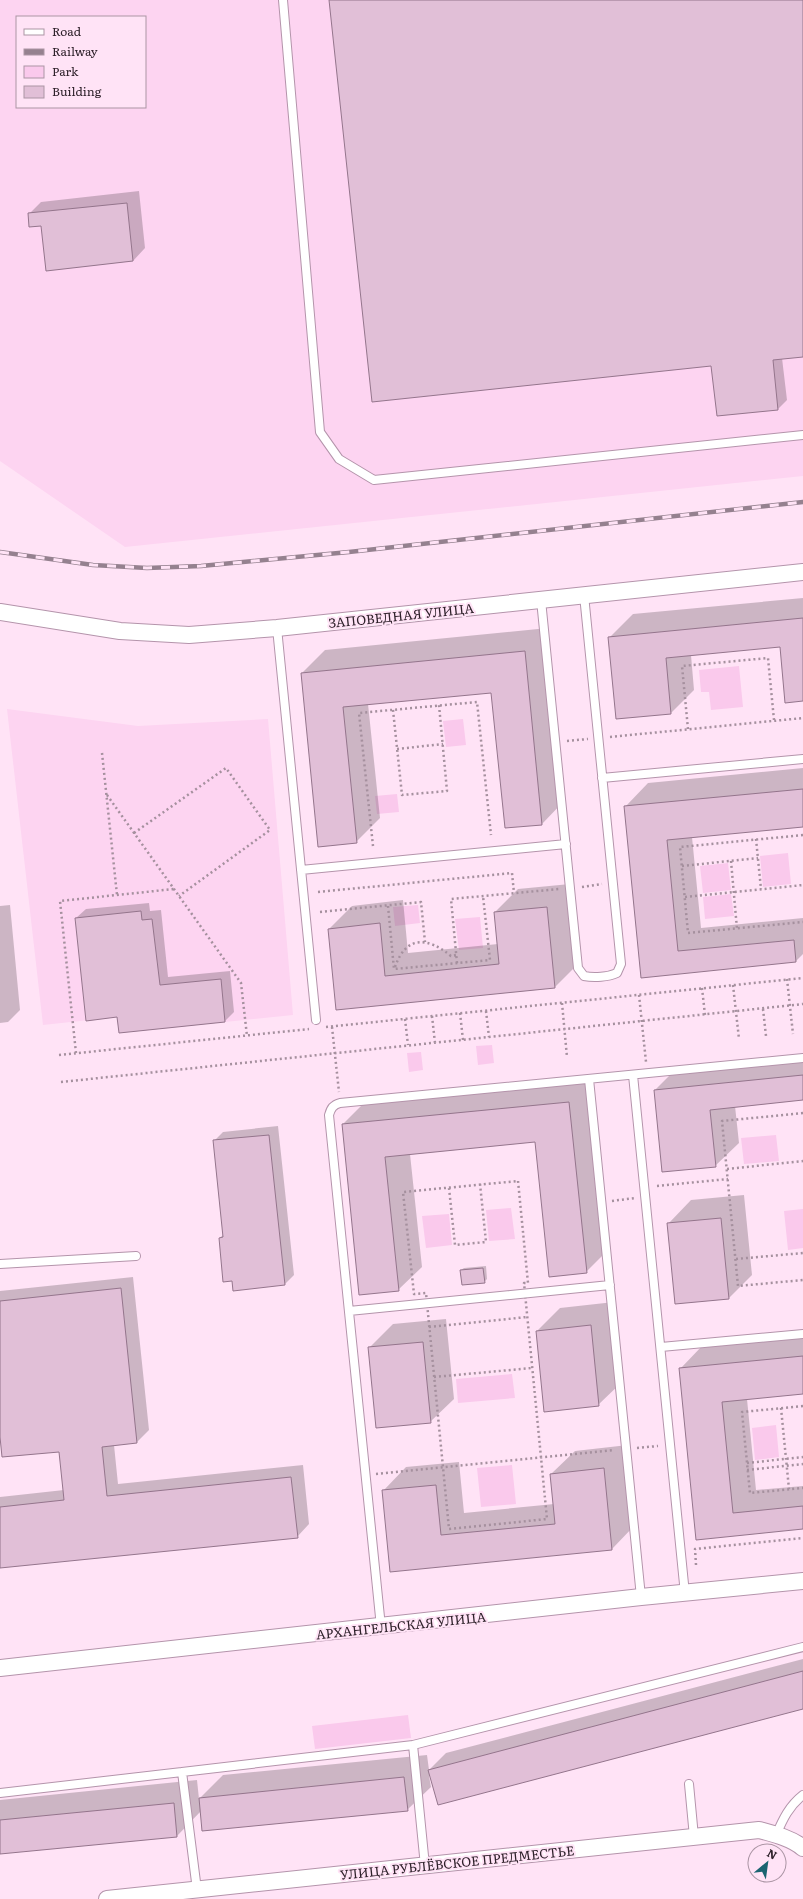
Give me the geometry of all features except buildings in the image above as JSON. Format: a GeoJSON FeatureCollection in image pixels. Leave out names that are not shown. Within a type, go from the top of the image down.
{"type":"FeatureCollection","features":[{"type":"Feature","properties":{"kind":"street","name":"ЗАПОВЕДНАЯ УЛИЦА"},"geometry":{"type":"LineString","coordinates":[[0,612],[120,631],[189,634],[277,628],[803,572]]}},
{"type":"Feature","properties":{"kind":"street","name":"АРХАНГЕЛЬСКАЯ УЛИЦА"},"geometry":{"type":"LineString","coordinates":[[0,1668],[641,1597],[685,1594],[803,1581]]}},
{"type":"Feature","properties":{"kind":"street","name":"УЛИЦА РУБЛЁВСКОЕ ПРЕДМЕСТЬЕ"},"geometry":{"type":"LineString","coordinates":[[107,1899],[759,1830],[776,1835],[798,1844],[803,1848]]}},
{"type":"Feature","properties":{"kind":"lane"},"geometry":{"type":"LineString","coordinates":[[283,0],[320,432],[339,459],[374,480],[803,436]]}},
{"type":"Feature","properties":{"kind":"lane"},"geometry":{"type":"LineString","coordinates":[[541,600],[578,968],[584,976],[590,977],[613,975],[620,969],[621,964],[584,595]]}},
{"type":"Feature","properties":{"kind":"lane"},"geometry":{"type":"LineString","coordinates":[[277,628],[317,1024]]}},
{"type":"Feature","properties":{"kind":"lane"},"geometry":{"type":"LineString","coordinates":[[602,778],[803,758]]}},
{"type":"Feature","properties":{"kind":"lane"},"geometry":{"type":"LineString","coordinates":[[301,870],[566,844]]}},
{"type":"Feature","properties":{"kind":"lane"},"geometry":{"type":"LineString","coordinates":[[381,1627],[329,1115],[331,1108],[335,1104],[340,1103],[803,1058]]}},
{"type":"Feature","properties":{"kind":"lane"},"geometry":{"type":"LineString","coordinates":[[633,1075],[685,1594]]}},
{"type":"Feature","properties":{"kind":"lane"},"geometry":{"type":"LineString","coordinates":[[589,1079],[641,1597]]}},
{"type":"Feature","properties":{"kind":"lane"},"geometry":{"type":"LineString","coordinates":[[0,1264],[136,1256]]}},
{"type":"Feature","properties":{"kind":"lane"},"geometry":{"type":"LineString","coordinates":[[349,1311],[610,1285]]}},
{"type":"Feature","properties":{"kind":"lane"},"geometry":{"type":"LineString","coordinates":[[661,1348],[803,1334]]}},
{"type":"Feature","properties":{"kind":"lane"},"geometry":{"type":"LineString","coordinates":[[0,1794],[413,1745],[803,1647]]}},
{"type":"Feature","properties":{"kind":"lane"},"geometry":{"type":"LineString","coordinates":[[413,1745],[425,1866]]}},
{"type":"Feature","properties":{"kind":"lane"},"geometry":{"type":"LineString","coordinates":[[182,1772],[197,1890]]}},
{"type":"Feature","properties":{"kind":"lane"},"geometry":{"type":"LineString","coordinates":[[689,1784],[694,1837]]}},
{"type":"Feature","properties":{"kind":"lane"},"geometry":{"type":"LineString","coordinates":[[776,1835],[784,1817],[796,1800],[803,1795]]}},
{"type":"Feature","properties":{"kind":"path"},"geometry":{"type":"LineString","coordinates":[[688,729],[682,666],[768,658],[774,720]]}},
{"type":"Feature","properties":{"kind":"path"},"geometry":{"type":"LineString","coordinates":[[373,846],[359,713],[439,705],[477,702],[491,835]]}},
{"type":"Feature","properties":{"kind":"path"},"geometry":{"type":"LineString","coordinates":[[393,710],[402,795],[447,791],[439,705]]}},
{"type":"Feature","properties":{"kind":"path"},"geometry":{"type":"LineString","coordinates":[[556,742],[803,718]]}},
{"type":"Feature","properties":{"kind":"path"},"geometry":{"type":"LineString","coordinates":[[397,749],[442,744]]}},
{"type":"Feature","properties":{"kind":"path"},"geometry":{"type":"LineString","coordinates":[[102,753],[117,894]]}},
{"type":"Feature","properties":{"kind":"path"},"geometry":{"type":"LineString","coordinates":[[134,833],[226,768],[270,830],[179,896]]}},
{"type":"Feature","properties":{"kind":"path"},"geometry":{"type":"LineString","coordinates":[[107,795],[241,983],[247,1036]]}},
{"type":"Feature","properties":{"kind":"path"},"geometry":{"type":"LineString","coordinates":[[803,835],[680,847],[688,933],[803,922]]}},
{"type":"Feature","properties":{"kind":"path"},"geometry":{"type":"LineString","coordinates":[[756,839],[761,889]]}},
{"type":"Feature","properties":{"kind":"path"},"geometry":{"type":"LineString","coordinates":[[682,866],[758,858]]}},
{"type":"Feature","properties":{"kind":"path"},"geometry":{"type":"LineString","coordinates":[[730,861],[737,929]]}},
{"type":"Feature","properties":{"kind":"path"},"geometry":{"type":"LineString","coordinates":[[318,892],[512,873],[514,893]]}},
{"type":"Feature","properties":{"kind":"path"},"geometry":{"type":"LineString","coordinates":[[457,963],[451,899],[613,884]]}},
{"type":"Feature","properties":{"kind":"path"},"geometry":{"type":"LineString","coordinates":[[685,897],[803,885]]}},
{"type":"Feature","properties":{"kind":"path"},"geometry":{"type":"LineString","coordinates":[[76,1053],[60,901],[174,889]]}},
{"type":"Feature","properties":{"kind":"path"},"geometry":{"type":"LineString","coordinates":[[394,969],[490,960],[483,896]]}},
{"type":"Feature","properties":{"kind":"path"},"geometry":{"type":"LineString","coordinates":[[320,912],[421,902],[425,942]]}},
{"type":"Feature","properties":{"kind":"path"},"geometry":{"type":"LineString","coordinates":[[388,906],[394,969]]}},
{"type":"Feature","properties":{"kind":"path"},"geometry":{"type":"LineString","coordinates":[[394,969],[401,953],[408,946],[425,942],[442,948],[451,956],[456,955]]}},
{"type":"Feature","properties":{"kind":"path"},"geometry":{"type":"LineString","coordinates":[[325,1028],[803,978]]}},
{"type":"Feature","properties":{"kind":"path"},"geometry":{"type":"LineString","coordinates":[[787,979],[793,1034]]}},
{"type":"Feature","properties":{"kind":"path"},"geometry":{"type":"LineString","coordinates":[[733,985],[739,1039]]}},
{"type":"Feature","properties":{"kind":"path"},"geometry":{"type":"LineString","coordinates":[[702,988],[705,1015]]}},
{"type":"Feature","properties":{"kind":"path"},"geometry":{"type":"LineString","coordinates":[[639,995],[647,1073]]}},
{"type":"Feature","properties":{"kind":"path"},"geometry":{"type":"LineString","coordinates":[[562,1003],[567,1057]]}},
{"type":"Feature","properties":{"kind":"path"},"geometry":{"type":"LineString","coordinates":[[61,1082],[803,1004]]}},
{"type":"Feature","properties":{"kind":"path"},"geometry":{"type":"LineString","coordinates":[[763,1009],[766,1036]]}},
{"type":"Feature","properties":{"kind":"path"},"geometry":{"type":"LineString","coordinates":[[486,1011],[489,1037]]}},
{"type":"Feature","properties":{"kind":"path"},"geometry":{"type":"LineString","coordinates":[[460,1014],[463,1040]]}},
{"type":"Feature","properties":{"kind":"path"},"geometry":{"type":"LineString","coordinates":[[432,1016],[435,1043]]}},
{"type":"Feature","properties":{"kind":"path"},"geometry":{"type":"LineString","coordinates":[[405,1019],[408,1045]]}},
{"type":"Feature","properties":{"kind":"path"},"geometry":{"type":"LineString","coordinates":[[58,1055],[247,1036],[317,1024]]}},
{"type":"Feature","properties":{"kind":"path"},"geometry":{"type":"LineString","coordinates":[[332,1027],[340,1103]]}},
{"type":"Feature","properties":{"kind":"path"},"geometry":{"type":"LineString","coordinates":[[803,1113],[722,1121],[738,1286],[803,1280]]}},
{"type":"Feature","properties":{"kind":"path"},"geometry":{"type":"LineString","coordinates":[[727,1169],[803,1161]]}},
{"type":"Feature","properties":{"kind":"path"},"geometry":{"type":"LineString","coordinates":[[667,1185],[728,1179]]}},
{"type":"Feature","properties":{"kind":"path"},"geometry":{"type":"LineString","coordinates":[[411,1270],[403,1192],[480,1184],[518,1181],[526,1259]]}},
{"type":"Feature","properties":{"kind":"path"},"geometry":{"type":"LineString","coordinates":[[449,1188],[455,1245],[486,1242],[480,1184]]}},
{"type":"Feature","properties":{"kind":"path"},"geometry":{"type":"LineString","coordinates":[[736,1259],[803,1253]]}},
{"type":"Feature","properties":{"kind":"path"},"geometry":{"type":"LineString","coordinates":[[429,1327],[527,1317]]}},
{"type":"Feature","properties":{"kind":"path"},"geometry":{"type":"LineString","coordinates":[[430,1341],[449,1529],[547,1519],[528,1331]]}},
{"type":"Feature","properties":{"kind":"path"},"geometry":{"type":"LineString","coordinates":[[434,1378],[532,1368]]}},
{"type":"Feature","properties":{"kind":"path"},"geometry":{"type":"LineString","coordinates":[[803,1406],[742,1412],[750,1493],[803,1488]]}},
{"type":"Feature","properties":{"kind":"path"},"geometry":{"type":"LineString","coordinates":[[781,1408],[789,1489]]}},
{"type":"Feature","properties":{"kind":"path"},"geometry":{"type":"LineString","coordinates":[[383,1473],[599,1452]]}},
{"type":"Feature","properties":{"kind":"path"},"geometry":{"type":"LineString","coordinates":[[747,1462],[803,1457]]}},
{"type":"Feature","properties":{"kind":"path"},"geometry":{"type":"LineString","coordinates":[[747,1470],[803,1464]]}},
{"type":"Feature","properties":{"kind":"path"},"geometry":{"type":"LineString","coordinates":[[696,1565],[695,1549],[803,1538]]}},
{"type":"Feature","properties":{"kind":"shaded area"},"geometry":{"type":"Polygon","coordinates":[[[0,0],[803,0],[803,476],[125,547],[0,461],[0,0]]]}},
{"type":"Feature","properties":{"kind":"shaded area"},"geometry":{"type":"Polygon","coordinates":[[[7,709],[138,726],[268,719],[293,1015],[119,1033],[117,1017],[43,1025],[7,709]]]}},
{"type":"Feature","properties":{"kind":"green space"},"geometry":{"type":"Polygon","coordinates":[[[739,666],[743,707],[711,710],[709,692],[701,692],[699,670],[739,666]]]}},
{"type":"Feature","properties":{"kind":"green space"},"geometry":{"type":"Polygon","coordinates":[[[463,719],[466,745],[446,747],[443,721],[463,719]]]}},
{"type":"Feature","properties":{"kind":"green space"},"geometry":{"type":"Polygon","coordinates":[[[397,794],[399,812],[377,814],[375,796],[397,794]]]}},
{"type":"Feature","properties":{"kind":"green space"},"geometry":{"type":"Polygon","coordinates":[[[788,853],[791,884],[763,887],[760,856],[788,853]]]}},
{"type":"Feature","properties":{"kind":"green space"},"geometry":{"type":"Polygon","coordinates":[[[728,863],[731,890],[703,893],[700,866],[728,863]]]}},
{"type":"Feature","properties":{"kind":"green space"},"geometry":{"type":"Polygon","coordinates":[[[731,894],[734,916],[705,919],[703,897],[731,894]]]}},
{"type":"Feature","properties":{"kind":"green space"},"geometry":{"type":"Polygon","coordinates":[[[418,905],[420,923],[395,926],[393,907],[418,905]]]}},
{"type":"Feature","properties":{"kind":"green space"},"geometry":{"type":"Polygon","coordinates":[[[480,917],[483,948],[459,950],[455,919],[480,917]]]}},
{"type":"Feature","properties":{"kind":"green space"},"geometry":{"type":"Polygon","coordinates":[[[492,1045],[494,1063],[478,1065],[476,1046],[492,1045]]]}},
{"type":"Feature","properties":{"kind":"green space"},"geometry":{"type":"Polygon","coordinates":[[[421,1052],[423,1070],[409,1072],[407,1053],[421,1052]]]}},
{"type":"Feature","properties":{"kind":"green space"},"geometry":{"type":"Polygon","coordinates":[[[776,1135],[779,1161],[744,1164],[741,1138],[776,1135]]]}},
{"type":"Feature","properties":{"kind":"green space"},"geometry":{"type":"Polygon","coordinates":[[[511,1208],[515,1239],[489,1241],[486,1210],[511,1208]]]}},
{"type":"Feature","properties":{"kind":"green space"},"geometry":{"type":"Polygon","coordinates":[[[803,1209],[803,1248],[788,1250],[784,1211],[803,1209]]]}},
{"type":"Feature","properties":{"kind":"green space"},"geometry":{"type":"Polygon","coordinates":[[[449,1214],[452,1245],[426,1248],[422,1216],[449,1214]]]}},
{"type":"Feature","properties":{"kind":"green space"},"geometry":{"type":"Polygon","coordinates":[[[512,1374],[515,1398],[458,1403],[456,1379],[512,1374]]]}},
{"type":"Feature","properties":{"kind":"green space"},"geometry":{"type":"Polygon","coordinates":[[[776,1425],[779,1457],[755,1460],[752,1428],[776,1425]]]}},
{"type":"Feature","properties":{"kind":"green space"},"geometry":{"type":"Polygon","coordinates":[[[512,1465],[516,1504],[481,1507],[477,1468],[512,1465]]]}},
{"type":"Feature","properties":{"kind":"green space"},"geometry":{"type":"Polygon","coordinates":[[[408,1715],[411,1738],[315,1749],[312,1726],[408,1715]]]}},
{"type":"Feature","properties":{"kind":"railway"},"geometry":{"type":"LineString","coordinates":[[0,552],[93,565],[147,568],[201,566],[349,552],[803,502]]}}]}
